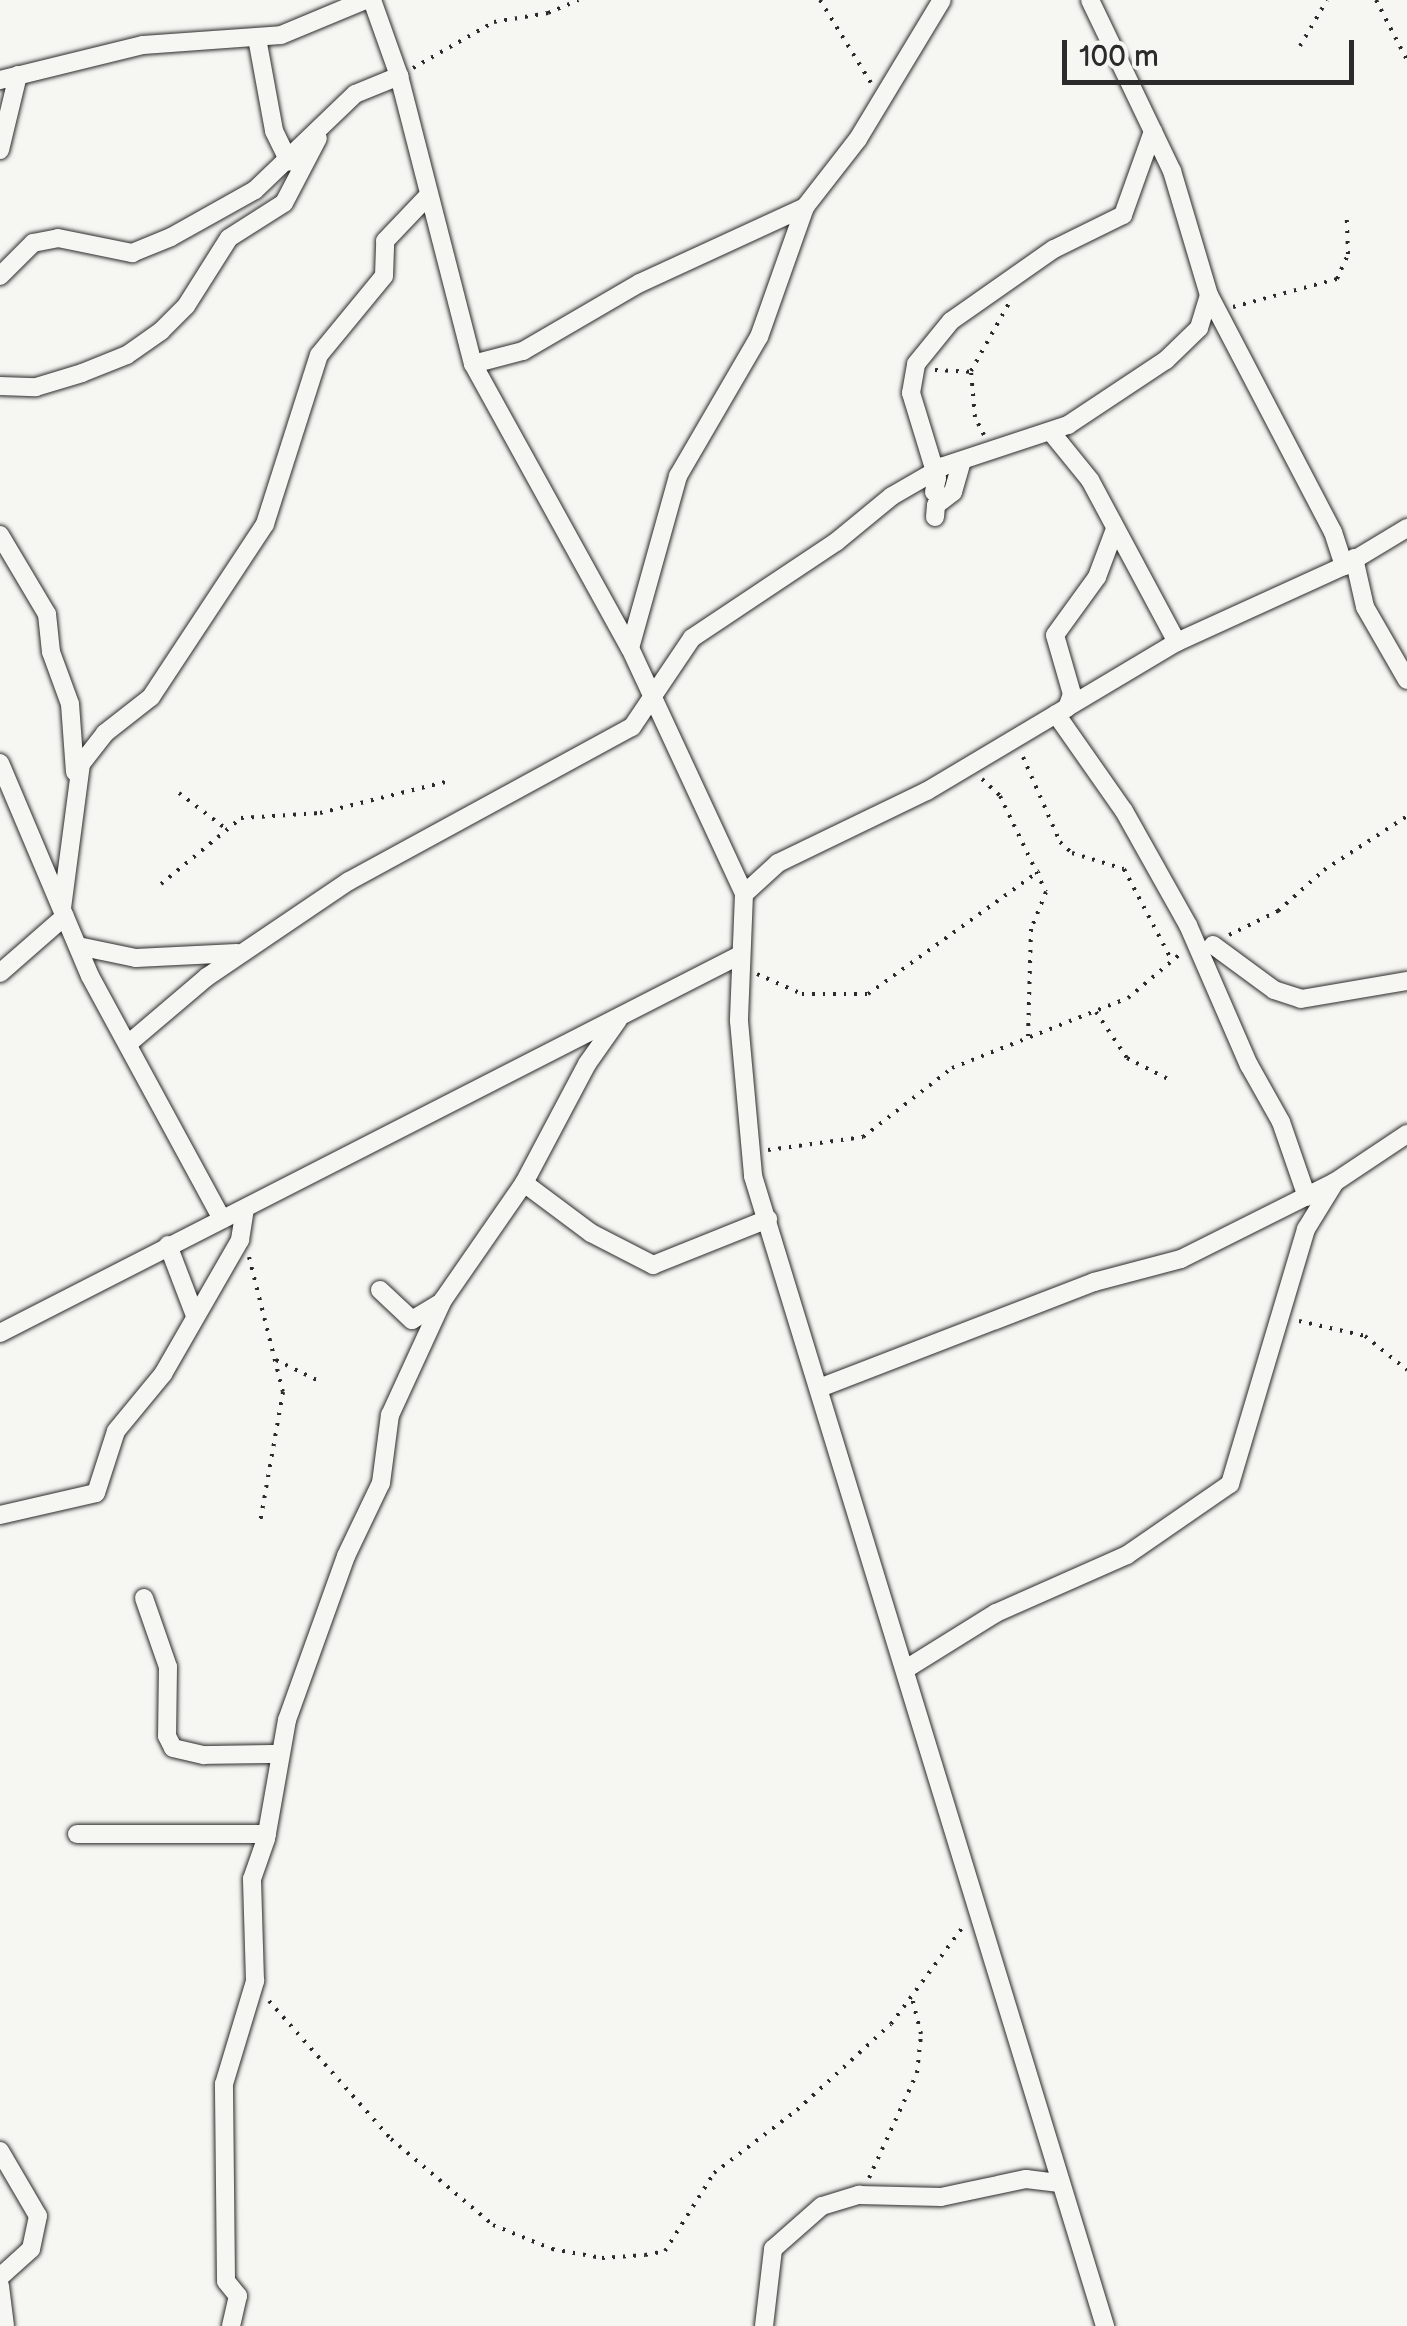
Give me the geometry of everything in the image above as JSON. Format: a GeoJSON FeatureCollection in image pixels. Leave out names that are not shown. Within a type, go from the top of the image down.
{"type":"FeatureCollection","features":[{"type":"Feature","properties":{"kind":"street"},"geometry":{"type":"LineString","coordinates":[[630,648],[678,476],[758,337],[805,207],[858,139],[942,0]]}},
{"type":"Feature","properties":{"kind":"street"},"geometry":{"type":"LineString","coordinates":[[1090,0],[1179,191],[1218,315],[1349,562],[1365,607],[1407,680]]}},
{"type":"Feature","properties":{"kind":"street"},"geometry":{"type":"LineString","coordinates":[[0,150],[9,78],[143,45],[257,38],[306,28],[372,1],[399,76],[426,198],[473,364],[652,691],[744,894],[740,960],[750,1153],[975,1909],[1023,2048],[1105,2326]]}},
{"type":"Feature","properties":{"kind":"street"},"geometry":{"type":"LineString","coordinates":[[257,38],[274,131],[290,162]]}},
{"type":"Feature","properties":{"kind":"street"},"geometry":{"type":"LineString","coordinates":[[0,276],[33,243],[58,238],[116,252],[143,250],[233,205],[290,162],[355,94],[399,76]]}},
{"type":"Feature","properties":{"kind":"street"},"geometry":{"type":"LineString","coordinates":[[0,386],[36,387],[82,373],[127,354],[161,331],[186,306],[229,238],[284,203],[323,126]]}},
{"type":"Feature","properties":{"kind":"street"},"geometry":{"type":"LineString","coordinates":[[936,503],[935,470],[912,393],[916,364],[951,321],[1014,282],[1054,249],[1123,215],[1153,131]]}},
{"type":"Feature","properties":{"kind":"street"},"geometry":{"type":"LineString","coordinates":[[76,780],[91,748],[151,697],[265,524],[319,355],[384,276],[384,241],[426,198]]}},
{"type":"Feature","properties":{"kind":"street"},"geometry":{"type":"LineString","coordinates":[[473,364],[524,351],[640,283],[805,207]]}},
{"type":"Feature","properties":{"kind":"street"},"geometry":{"type":"LineString","coordinates":[[128,1044],[242,952],[349,881],[632,727],[652,691],[692,638],[912,482],[935,470],[1052,432],[1182,346],[1199,328],[1209,295]]}},
{"type":"Feature","properties":{"kind":"street"},"geometry":{"type":"LineString","coordinates":[[1052,432],[1090,480],[1177,642]]}},
{"type":"Feature","properties":{"kind":"street"},"geometry":{"type":"LineString","coordinates":[[936,503],[950,497],[962,461]]}},
{"type":"Feature","properties":{"kind":"street"},"geometry":{"type":"LineString","coordinates":[[912,482],[936,503]]}},
{"type":"Feature","properties":{"kind":"street"},"geometry":{"type":"LineString","coordinates":[[744,894],[793,854],[966,769],[1177,642],[1349,562],[1407,528]]}},
{"type":"Feature","properties":{"kind":"street"},"geometry":{"type":"LineString","coordinates":[[1062,711],[1072,694],[1056,635],[1097,577],[1114,529]]}},
{"type":"Feature","properties":{"kind":"street"},"geometry":{"type":"LineString","coordinates":[[0,535],[47,614],[74,723],[76,780],[64,912],[0,973]]}},
{"type":"Feature","properties":{"kind":"street"},"geometry":{"type":"LineString","coordinates":[[1062,711],[1206,947],[1248,1064],[1282,1122],[1306,1197]]}},
{"type":"Feature","properties":{"kind":"street"},"geometry":{"type":"LineString","coordinates":[[0,762],[78,946],[222,1220]]}},
{"type":"Feature","properties":{"kind":"street"},"geometry":{"type":"LineString","coordinates":[[78,946],[136,958],[242,952]]}},
{"type":"Feature","properties":{"kind":"street"},"geometry":{"type":"LineString","coordinates":[[1206,947],[1274,990],[1301,998],[1407,980]]}},
{"type":"Feature","properties":{"kind":"street"},"geometry":{"type":"LineString","coordinates":[[0,1333],[168,1245],[245,1210],[512,1068],[740,960]]}},
{"type":"Feature","properties":{"kind":"street"},"geometry":{"type":"LineString","coordinates":[[380,1290],[412,1320],[429,1316],[524,1183],[586,1064],[618,1020]]}},
{"type":"Feature","properties":{"kind":"street"},"geometry":{"type":"LineString","coordinates":[[822,1387],[1094,1282],[1182,1259],[1335,1182],[1407,1134]]}},
{"type":"Feature","properties":{"kind":"street"},"geometry":{"type":"LineString","coordinates":[[906,1669],[996,1613],[1126,1555],[1222,1492],[1236,1470],[1306,1229],[1335,1182]]}},
{"type":"Feature","properties":{"kind":"street"},"geometry":{"type":"LineString","coordinates":[[524,1183],[592,1233],[654,1265],[768,1218]]}},
{"type":"Feature","properties":{"kind":"street"},"geometry":{"type":"LineString","coordinates":[[0,1515],[96,1493],[116,1431],[163,1374],[194,1313],[240,1240],[245,1210]]}},
{"type":"Feature","properties":{"kind":"street"},"geometry":{"type":"LineString","coordinates":[[168,1245],[194,1313]]}},
{"type":"Feature","properties":{"kind":"street"},"geometry":{"type":"LineString","coordinates":[[231,2326],[238,2296],[226,2281],[224,2084],[256,1981],[250,1901],[267,1834],[278,1754],[346,1556],[380,1483],[390,1416],[443,1300]]}},
{"type":"Feature","properties":{"kind":"street"},"geometry":{"type":"LineString","coordinates":[[144,1598],[168,1666],[167,1736],[173,1748],[204,1756],[278,1754]]}},
{"type":"Feature","properties":{"kind":"street"},"geometry":{"type":"LineString","coordinates":[[77,1834],[267,1834]]}},
{"type":"Feature","properties":{"kind":"street"},"geometry":{"type":"LineString","coordinates":[[0,2151],[38,2216],[30,2249],[0,2277]]}},
{"type":"Feature","properties":{"kind":"street"},"geometry":{"type":"LineString","coordinates":[[764,2326],[772,2249],[808,2213],[859,2195],[941,2197],[1026,2179],[1060,2183]]}},
{"type":"Feature","properties":{"kind":"street"},"geometry":{"type":"LineString","coordinates":[[0,2286],[5,2326]]}},
{"type":"Feature","properties":{"kind":"path"},"geometry":{"type":"LineString","coordinates":[[399,76],[494,22],[548,13],[578,0]]}},
{"type":"Feature","properties":{"kind":"path"},"geometry":{"type":"LineString","coordinates":[[820,0],[845,50],[861,60],[874,96]]}},
{"type":"Feature","properties":{"kind":"path"},"geometry":{"type":"LineString","coordinates":[[1300,46],[1327,0]]}},
{"type":"Feature","properties":{"kind":"path"},"geometry":{"type":"LineString","coordinates":[[1376,0],[1407,60]]}},
{"type":"Feature","properties":{"kind":"path"},"geometry":{"type":"LineString","coordinates":[[1218,315],[1254,298],[1303,292],[1336,279],[1348,254],[1347,216]]}},
{"type":"Feature","properties":{"kind":"path"},"geometry":{"type":"LineString","coordinates":[[1005,449],[980,430],[971,371],[1006,311],[1014,282]]}},
{"type":"Feature","properties":{"kind":"path"},"geometry":{"type":"LineString","coordinates":[[916,364],[971,371]]}},
{"type":"Feature","properties":{"kind":"path"},"geometry":{"type":"LineString","coordinates":[[1014,739],[1060,842],[1072,853],[1124,869],[1172,961]]}},
{"type":"Feature","properties":{"kind":"path"},"geometry":{"type":"LineString","coordinates":[[966,769],[1000,796],[1046,892],[1031,929],[1028,1038]]}},
{"type":"Feature","properties":{"kind":"path"},"geometry":{"type":"LineString","coordinates":[[161,884],[224,828],[264,812],[320,813],[445,782]]}},
{"type":"Feature","properties":{"kind":"path"},"geometry":{"type":"LineString","coordinates":[[179,793],[224,828]]}},
{"type":"Feature","properties":{"kind":"path"},"geometry":{"type":"LineString","coordinates":[[750,1153],[863,1137],[952,1068],[1128,998],[1172,961],[1278,910],[1324,870],[1407,816]]}},
{"type":"Feature","properties":{"kind":"path"},"geometry":{"type":"LineString","coordinates":[[740,960],[802,994],[854,998],[900,975],[1039,871]]}},
{"type":"Feature","properties":{"kind":"path"},"geometry":{"type":"LineString","coordinates":[[1096,1012],[1127,1058],[1172,1081]]}},
{"type":"Feature","properties":{"kind":"path"},"geometry":{"type":"LineString","coordinates":[[240,1240],[260,1279],[282,1403],[260,1522]]}},
{"type":"Feature","properties":{"kind":"path"},"geometry":{"type":"LineString","coordinates":[[1280,1319],[1342,1326],[1407,1370]]}},
{"type":"Feature","properties":{"kind":"path"},"geometry":{"type":"LineString","coordinates":[[276,1360],[306,1369],[320,1382]]}},
{"type":"Feature","properties":{"kind":"path"},"geometry":{"type":"LineString","coordinates":[[256,1981],[283,2023],[391,2138],[479,2215],[552,2249],[602,2258],[665,2250],[714,2173],[797,2110],[912,1997],[975,1909]]}},
{"type":"Feature","properties":{"kind":"path"},"geometry":{"type":"LineString","coordinates":[[859,2195],[916,2073],[921,2034],[912,1997]]}}]}
